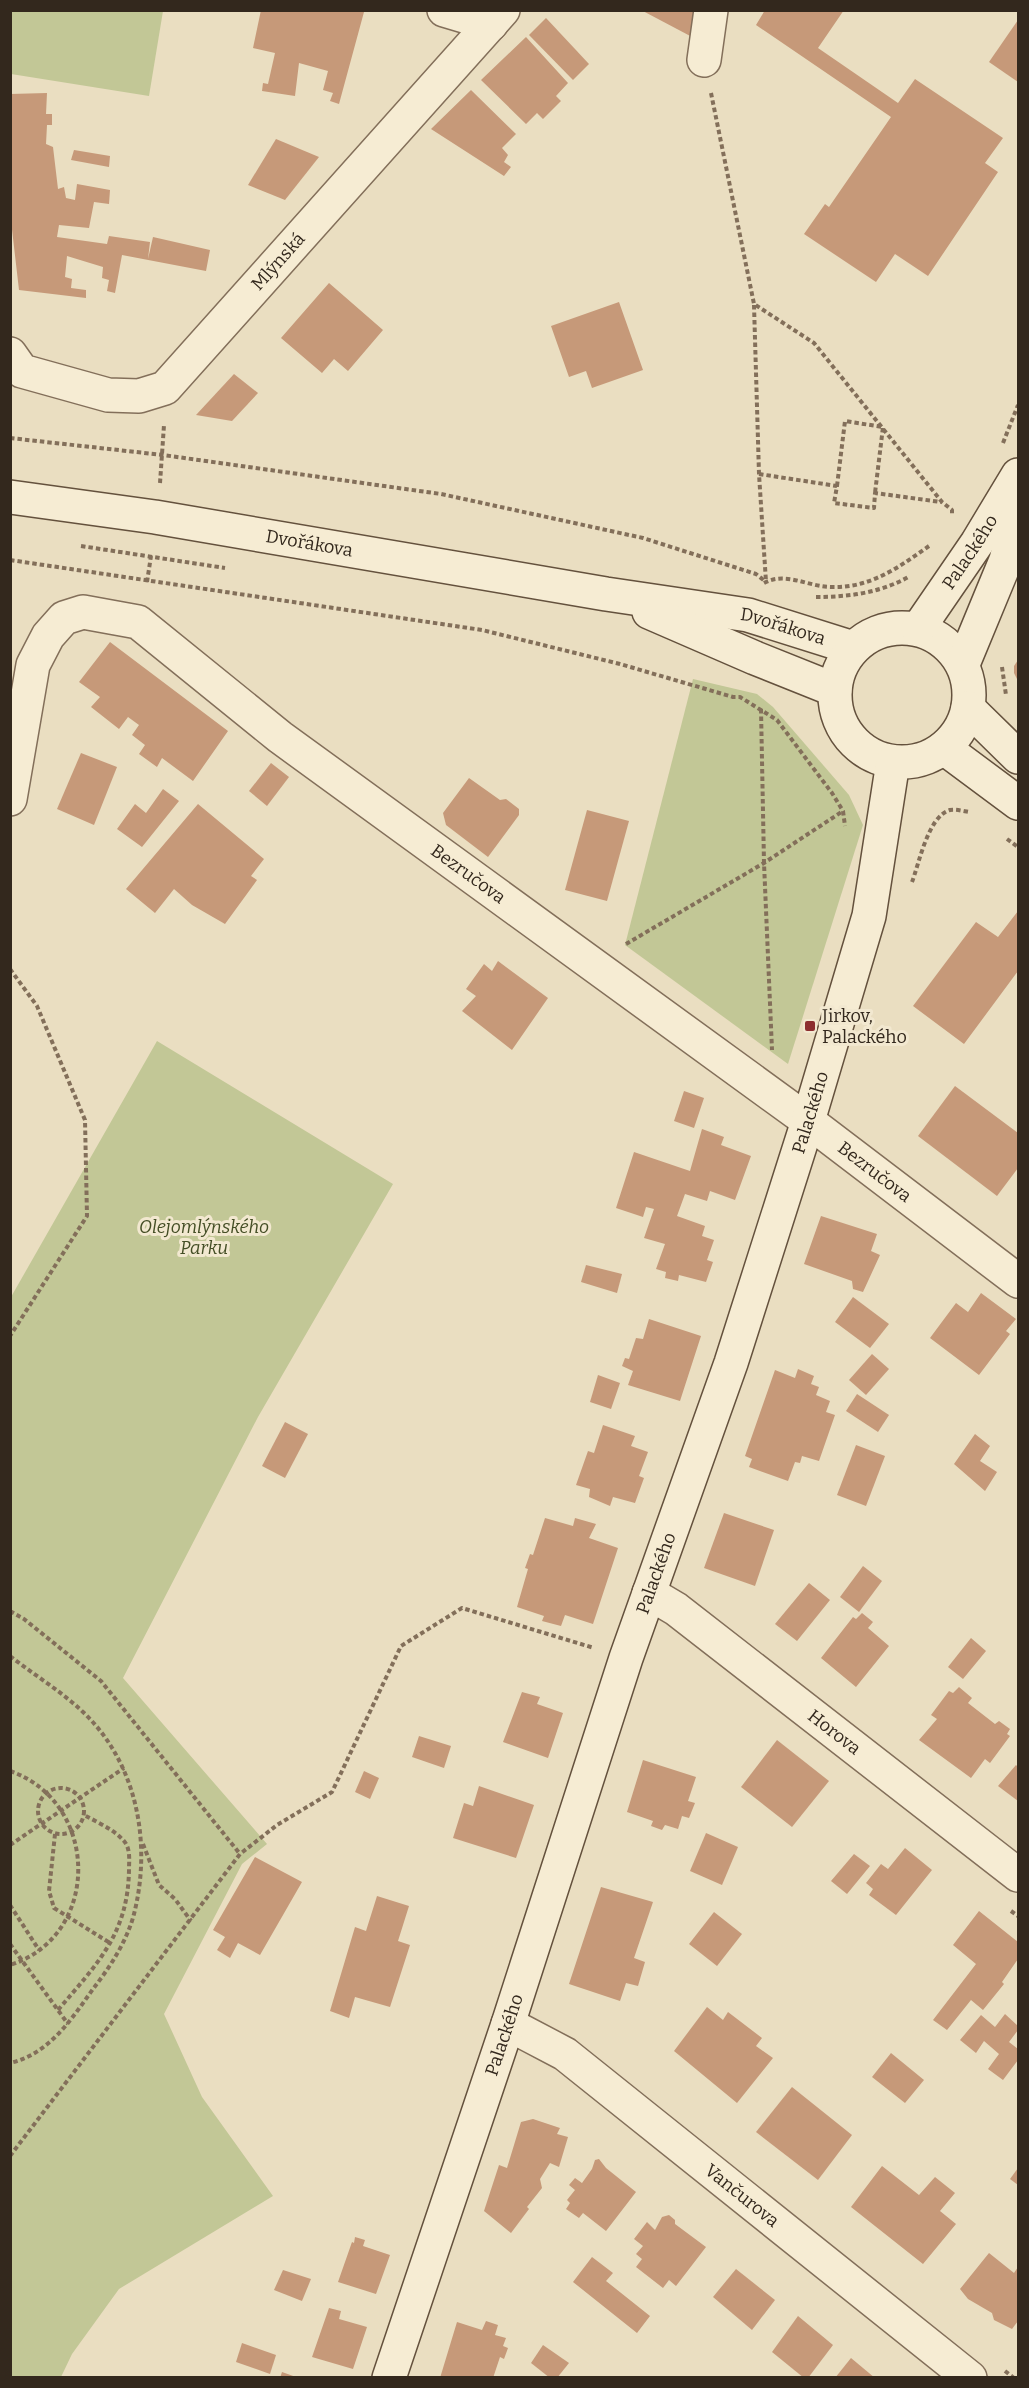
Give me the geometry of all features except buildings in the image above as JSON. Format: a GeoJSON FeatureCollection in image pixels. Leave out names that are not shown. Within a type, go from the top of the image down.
{"type":"FeatureCollection","features":[{"type":"Feature","properties":{"kind":"street"},"geometry":{"type":"LineString","coordinates":[[444,10],[497,17]]}},
{"type":"Feature","properties":{"kind":"street"},"geometry":{"type":"LineString","coordinates":[[704,60],[711,10]]}},
{"type":"Feature","properties":{"kind":"street","name":"Mlýnská"},"geometry":{"type":"LineString","coordinates":[[10,354],[22,371],[108,395],[140,396],[165,388],[497,17]]}},
{"type":"Feature","properties":{"kind":"street","name":"Palackého"},"geometry":{"type":"LineString","coordinates":[[918,629],[966,538],[1018,475]]}},
{"type":"Feature","properties":{"kind":"street","name":"Dvořákova"},"geometry":{"type":"LineString","coordinates":[[10,497],[155,517],[758,618],[854,648]]}},
{"type":"Feature","properties":{"kind":"street","name":"Palackého"},"geometry":{"type":"LineString","coordinates":[[963,664],[1006,560],[1018,514]]}},
{"type":"Feature","properties":{"kind":"street","name":"Dvořákova"},"geometry":{"type":"LineString","coordinates":[[606,594],[835,690]]}},
{"type":"Feature","properties":{"kind":"street","name":"Bezručova"},"geometry":{"type":"LineString","coordinates":[[10,799],[33,665],[48,636],[63,618],[83,612],[138,622],[280,737],[808,1121],[1018,1281]]}},
{"type":"Feature","properties":{"kind":"street"},"geometry":{"type":"LineString","coordinates":[[901,627],[918,629],[936,636],[952,648],[963,664],[969,686],[968,708],[963,723],[955,737],[944,748],[928,757],[911,762],[892,762],[873,756],[856,745],[844,729],[836,710],[835,690],[840,667],[854,648],[867,637],[884,630],[901,627]]}},
{"type":"Feature","properties":{"kind":"street"},"geometry":{"type":"LineString","coordinates":[[968,708],[1018,757]]}},
{"type":"Feature","properties":{"kind":"street"},"geometry":{"type":"LineString","coordinates":[[944,748],[1018,802]]}},
{"type":"Feature","properties":{"kind":"street","name":"Palackého"},"geometry":{"type":"LineString","coordinates":[[389,2378],[508,2024],[626,1658],[730,1363],[808,1121],[869,916],[892,762]]}},
{"type":"Feature","properties":{"kind":"street","name":"Horova"},"geometry":{"type":"LineString","coordinates":[[649,1593],[676,1609],[1018,1875]]}},
{"type":"Feature","properties":{"kind":"street","name":"Vančurova"},"geometry":{"type":"LineString","coordinates":[[508,2024],[565,2054],[970,2378]]}},
{"type":"Feature","properties":{"kind":"path"},"geometry":{"type":"LineString","coordinates":[[704,60],[754,304],[759,474],[766,582]]}},
{"type":"Feature","properties":{"kind":"path"},"geometry":{"type":"LineString","coordinates":[[754,304],[814,343],[942,502],[952,510],[966,538]]}},
{"type":"Feature","properties":{"kind":"path"},"geometry":{"type":"LineString","coordinates":[[845,421],[883,427],[874,508],[834,503],[845,421]]}},
{"type":"Feature","properties":{"kind":"path"},"geometry":{"type":"LineString","coordinates":[[10,438],[164,455],[441,494],[643,538],[756,574],[778,592],[758,618]]}},
{"type":"Feature","properties":{"kind":"path"},"geometry":{"type":"LineString","coordinates":[[759,474],[837,486]]}},
{"type":"Feature","properties":{"kind":"path"},"geometry":{"type":"LineString","coordinates":[[875,493],[942,502]]}},
{"type":"Feature","properties":{"kind":"path"},"geometry":{"type":"LineString","coordinates":[[758,618],[754,593],[772,578],[785,578],[831,588],[870,582],[888,574],[943,536],[966,538]]}},
{"type":"Feature","properties":{"kind":"path"},"geometry":{"type":"LineString","coordinates":[[147,582],[150,558],[233,569]]}},
{"type":"Feature","properties":{"kind":"path"},"geometry":{"type":"LineString","coordinates":[[10,560],[482,630],[740,697],[777,720],[843,811],[846,830]]}},
{"type":"Feature","properties":{"kind":"path"},"geometry":{"type":"LineString","coordinates":[[809,597],[838,598],[858,595],[883,588],[908,578],[916,572]]}},
{"type":"Feature","properties":{"kind":"path"},"geometry":{"type":"LineString","coordinates":[[1001,656],[1007,699]]}},
{"type":"Feature","properties":{"kind":"path"},"geometry":{"type":"LineString","coordinates":[[740,697],[755,658]]}},
{"type":"Feature","properties":{"kind":"path"},"geometry":{"type":"LineString","coordinates":[[761,709],[764,863],[773,1059]]}},
{"type":"Feature","properties":{"kind":"path"},"geometry":{"type":"LineString","coordinates":[[912,883],[928,835],[942,814],[950,810],[974,814]]}},
{"type":"Feature","properties":{"kind":"path"},"geometry":{"type":"LineString","coordinates":[[592,963],[764,863],[843,811]]}},
{"type":"Feature","properties":{"kind":"path"},"geometry":{"type":"LineString","coordinates":[[1000,834],[1018,847]]}},
{"type":"Feature","properties":{"kind":"path"},"geometry":{"type":"LineString","coordinates":[[10,969],[37,1006],[86,1120],[87,1216],[10,1336]]}},
{"type":"Feature","properties":{"kind":"path"},"geometry":{"type":"LineString","coordinates":[[10,2156],[240,1854],[277,1825],[332,1792],[401,1646],[462,1608],[626,1658]]}},
{"type":"Feature","properties":{"kind":"path"},"geometry":{"type":"LineString","coordinates":[[10,1611],[24,1619],[101,1681],[240,1854]]}},
{"type":"Feature","properties":{"kind":"path"},"geometry":{"type":"LineString","coordinates":[[10,1656],[83,1712],[124,1768],[134,1794],[141,1840],[140,1875],[134,1915],[120,1947],[103,1976],[68,2024],[40,2051],[10,2063]]}},
{"type":"Feature","properties":{"kind":"path"},"geometry":{"type":"LineString","coordinates":[[10,1845],[124,1768]]}},
{"type":"Feature","properties":{"kind":"path"},"geometry":{"type":"LineString","coordinates":[[10,1771],[48,1793],[62,1810],[72,1832],[80,1863],[78,1891],[68,1917],[56,1934],[39,1950],[21,1962],[10,1965]]}},
{"type":"Feature","properties":{"kind":"path"},"geometry":{"type":"LineString","coordinates":[[65,1788],[80,1797],[84,1815],[72,1832],[55,1834],[42,1824],[39,1817],[39,1804],[48,1793],[65,1788]]}},
{"type":"Feature","properties":{"kind":"path"},"geometry":{"type":"LineString","coordinates":[[58,2010],[89,1974],[118,1932],[129,1891],[129,1852],[124,1840],[84,1815]]}},
{"type":"Feature","properties":{"kind":"path"},"geometry":{"type":"LineString","coordinates":[[55,1834],[49,1891],[54,1908],[110,1943]]}},
{"type":"Feature","properties":{"kind":"path"},"geometry":{"type":"LineString","coordinates":[[141,1840],[159,1885],[174,1899],[191,1921]]}},
{"type":"Feature","properties":{"kind":"path"},"geometry":{"type":"LineString","coordinates":[[10,1905],[39,1950]]}},
{"type":"Feature","properties":{"kind":"path"},"geometry":{"type":"LineString","coordinates":[[10,1944],[68,2024]]}},
{"type":"Feature","properties":{"kind":"path"},"geometry":{"type":"LineString","coordinates":[[1004,2370],[1014,2378]]}},
{"type":"Feature","properties":{"kind":"green space"},"geometry":{"type":"Polygon","coordinates":[[[10,11],[163,11],[149,96],[11,74],[10,11]]]}},
{"type":"Feature","properties":{"kind":"green space"},"geometry":{"type":"Polygon","coordinates":[[[693,679],[757,694],[773,707],[849,795],[863,825],[788,1064],[625,945],[693,679]]]}},
{"type":"Feature","properties":{"kind":"green space","name":"Olejomlýnského Parku"},"geometry":{"type":"Polygon","coordinates":[[[157,1041],[393,1184],[258,1417],[123,1678],[267,1844],[242,1864],[164,2014],[202,2097],[273,2196],[119,2289],[72,2354],[61,2377],[11,2377],[11,1297],[157,1041]]]}},
{"type":"Feature","properties":{"kind":"place","name":"Jirkov, Palackého"},"geometry":{"type":"Point","coordinates":[810,1026]}}]}
